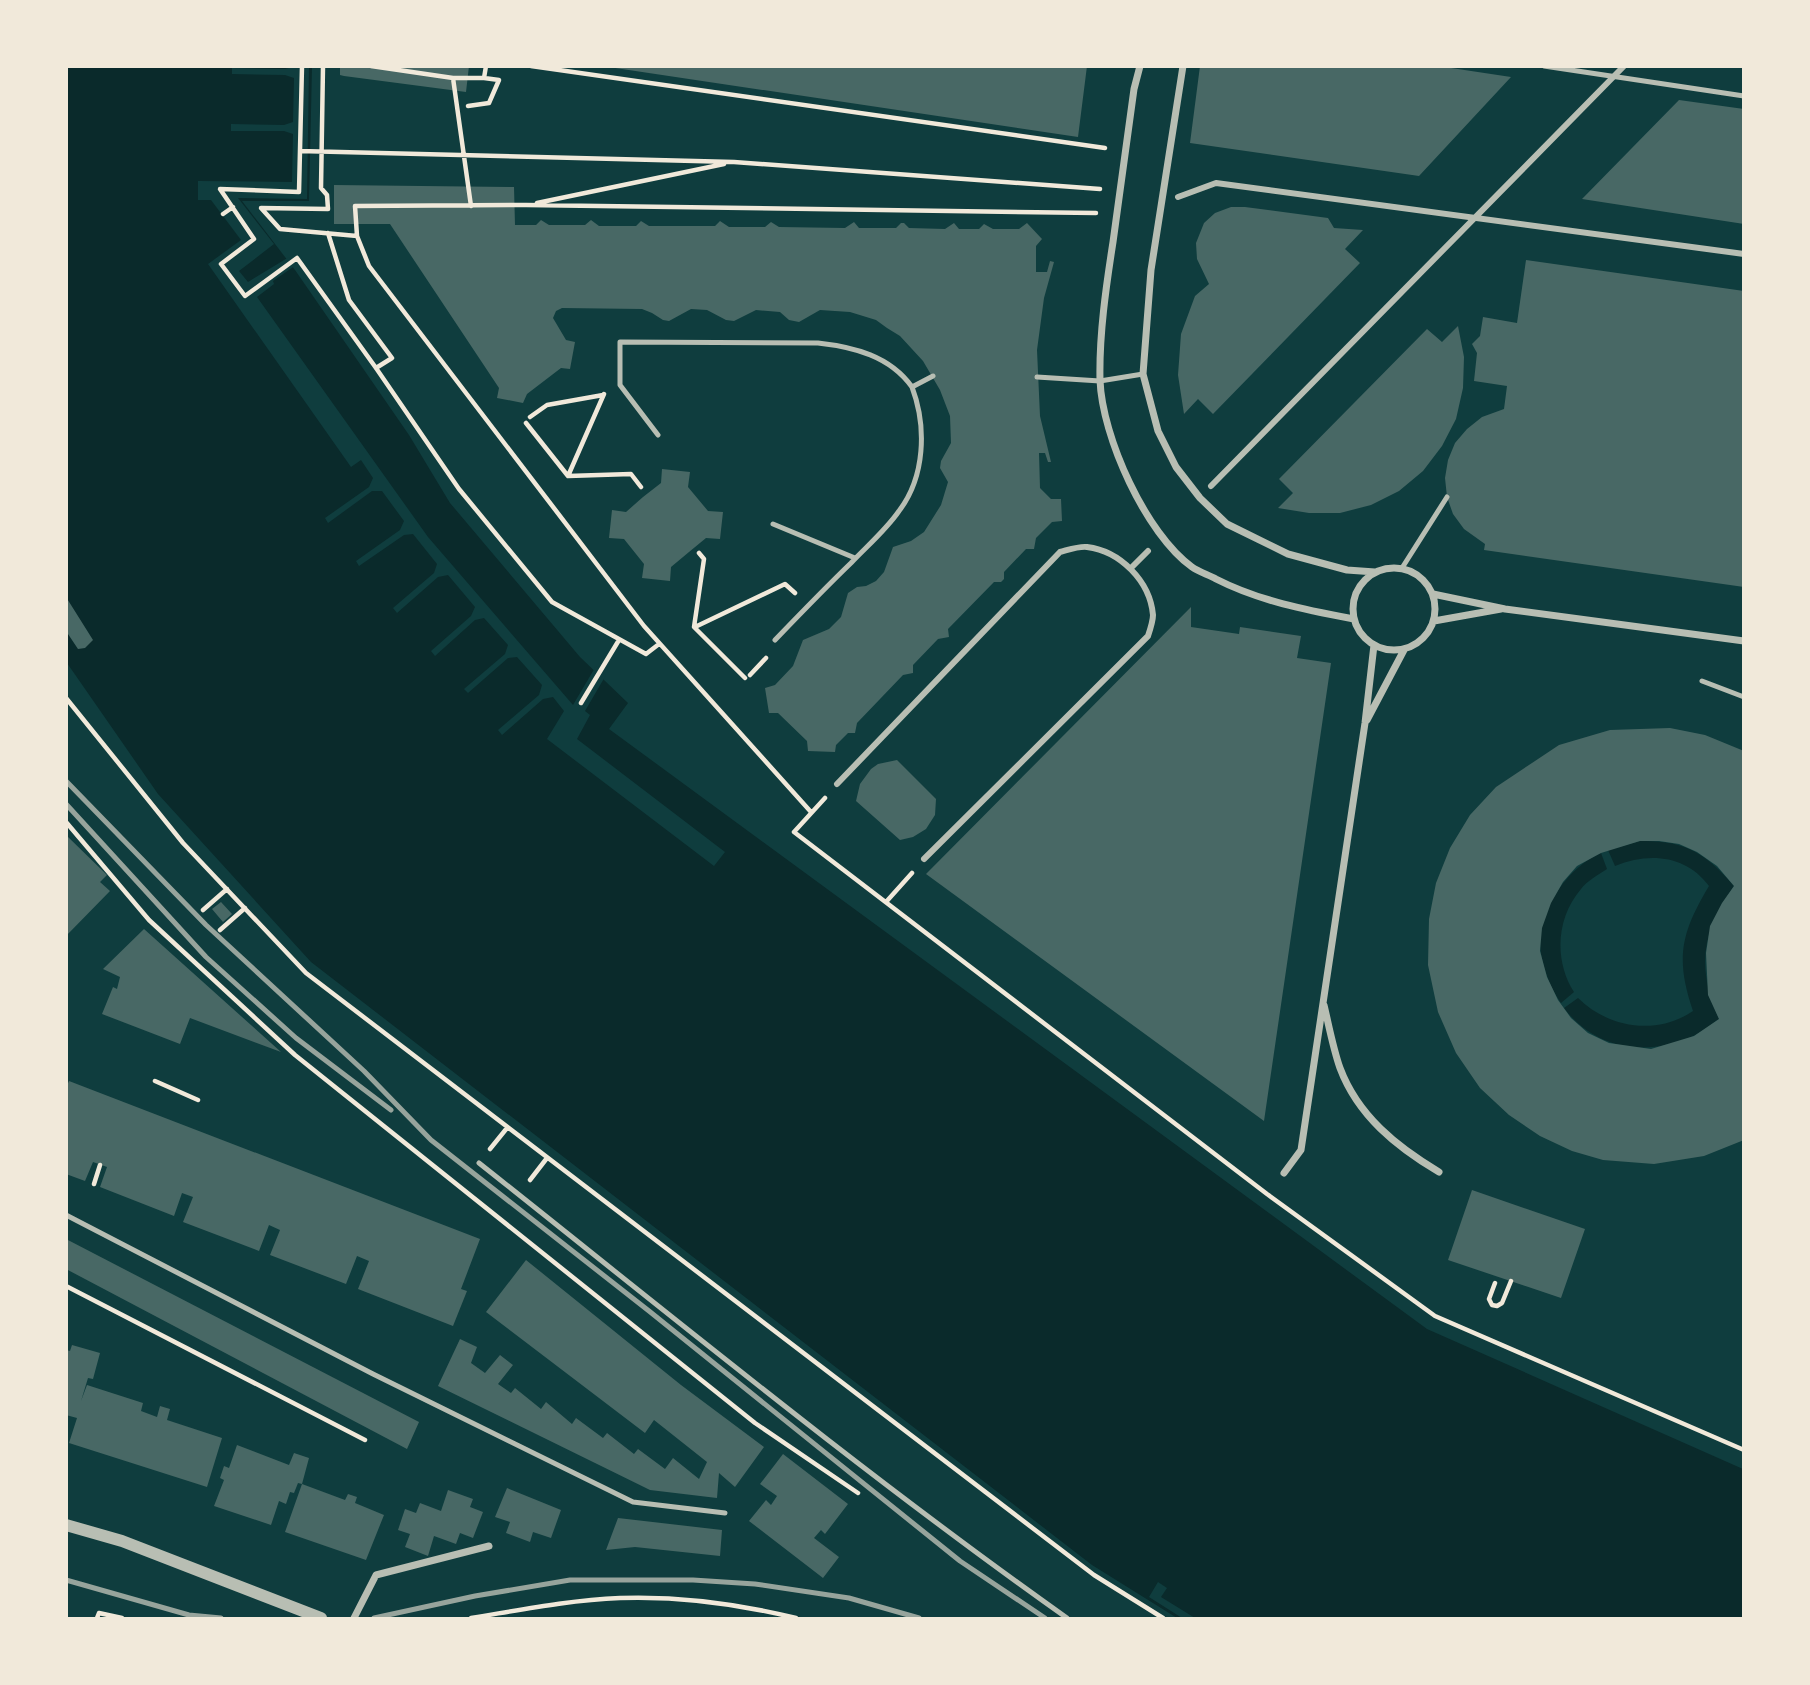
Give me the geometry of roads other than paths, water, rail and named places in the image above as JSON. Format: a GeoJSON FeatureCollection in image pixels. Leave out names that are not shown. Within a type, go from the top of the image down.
{"type":"FeatureCollection","features":[{"type":"Feature","properties":{"kind":"street"},"geometry":{"type":"LineString","coordinates":[[1140,66],[1134,89],[1109,268],[1100,381],[1103,403],[1124,470],[1161,537],[1192,567],[1240,591],[1300,609],[1354,619]]}},
{"type":"Feature","properties":{"kind":"street"},"geometry":{"type":"LineString","coordinates":[[1183,66],[1152,270],[1143,374],[1158,431],[1176,467],[1200,498],[1227,524],[1288,554],[1347,570],[1375,572]]}},
{"type":"Feature","properties":{"kind":"street"},"geometry":{"type":"LineString","coordinates":[[1211,486],[1624,66]]}},
{"type":"Feature","properties":{"kind":"street"},"geometry":{"type":"LineString","coordinates":[[1178,197],[1216,183],[1744,254]]}},
{"type":"Feature","properties":{"kind":"street"},"geometry":{"type":"LineString","coordinates":[[837,784],[1060,552],[1085,547],[1108,552],[1130,568],[1147,591],[1153,616],[1148,636],[924,859]]}},
{"type":"Feature","properties":{"kind":"street"},"geometry":{"type":"LineString","coordinates":[[1130,568],[1148,551]]}},
{"type":"Feature","properties":{"kind":"street"},"geometry":{"type":"LineString","coordinates":[[1402,568],[1415,573],[1426,582],[1433,594],[1436,608],[1428,635],[1418,644],[1404,650],[1388,650],[1374,645],[1361,634],[1354,619],[1353,606],[1363,581],[1375,572],[1402,568]]}},
{"type":"Feature","properties":{"kind":"street"},"geometry":{"type":"LineString","coordinates":[[1433,594],[1505,608],[1744,641]]}},
{"type":"Feature","properties":{"kind":"street"},"geometry":{"type":"LineString","coordinates":[[1434,621],[1505,608]]}},
{"type":"Feature","properties":{"kind":"street"},"geometry":{"type":"LineString","coordinates":[[1284,1173],[1301,1150],[1374,645]]}},
{"type":"Feature","properties":{"kind":"street"},"geometry":{"type":"LineString","coordinates":[[1364,723],[1404,650]]}},
{"type":"Feature","properties":{"kind":"street"},"geometry":{"type":"LineString","coordinates":[[1323,1001],[1340,1067],[1366,1114],[1384,1133],[1414,1157],[1439,1172]]}},
{"type":"Feature","properties":{"kind":"street"},"geometry":{"type":"LineString","coordinates":[[66,1525],[122,1541],[321,1619]]}},
{"type":"Feature","properties":{"kind":"street"},"geometry":{"type":"LineString","coordinates":[[354,1619],[376,1575],[489,1546]]}},
{"type":"Feature","properties":{"kind":"lane"},"geometry":{"type":"LineString","coordinates":[[1544,66],[1744,96]]}},
{"type":"Feature","properties":{"kind":"lane"},"geometry":{"type":"LineString","coordinates":[[658,435],[620,385],[620,342],[818,343],[856,349],[895,369],[912,387],[922,421],[916,480],[898,513],[775,640]]}},
{"type":"Feature","properties":{"kind":"lane"},"geometry":{"type":"LineString","coordinates":[[1037,377],[1100,381],[1143,374]]}},
{"type":"Feature","properties":{"kind":"lane"},"geometry":{"type":"LineString","coordinates":[[912,387],[933,376]]}},
{"type":"Feature","properties":{"kind":"lane"},"geometry":{"type":"LineString","coordinates":[[1402,568],[1447,497]]}},
{"type":"Feature","properties":{"kind":"lane"},"geometry":{"type":"LineString","coordinates":[[773,524],[855,558]]}},
{"type":"Feature","properties":{"kind":"lane"},"geometry":{"type":"LineString","coordinates":[[1702,681],[1744,697]]}},
{"type":"Feature","properties":{"kind":"lane"},"geometry":{"type":"LineString","coordinates":[[478,1163],[796,1413],[1067,1619]]}},
{"type":"Feature","properties":{"kind":"lane"},"geometry":{"type":"LineString","coordinates":[[66,1215],[373,1374],[633,1502],[725,1513]]}},
{"type":"Feature","properties":{"kind":"water"},"geometry":{"type":"Polygon","coordinates":[[[66,67],[312,67],[309,201],[242,201],[295,270],[409,435],[450,503],[580,657],[628,703],[609,729],[1427,1329],[1743,1469],[1743,1618],[1177,1618],[1092,1565],[311,962],[158,794],[67,663],[66,67]]]}},
{"type":"Feature","properties":{"kind":"water"},"geometry":{"type":"Polygon","coordinates":[[[1640,841],[1669,843],[1693,851],[1714,865],[1734,886],[1715,918],[1706,950],[1707,983],[1719,1019],[1695,1035],[1656,1047],[1622,1045],[1606,1040],[1590,1033],[1564,1008],[1578,998],[1590,1008],[1618,1022],[1649,1026],[1679,1019],[1693,1011],[1684,976],[1684,946],[1692,918],[1709,886],[1689,868],[1666,859],[1641,859],[1615,866],[1608,850],[1640,841]]]}},
{"type":"Feature","properties":{"kind":"water"},"geometry":{"type":"Polygon","coordinates":[[[1601,853],[1607,869],[1581,889],[1573,900],[1563,926],[1563,967],[1574,992],[1561,1003],[1551,986],[1542,960],[1540,938],[1543,923],[1548,908],[1565,881],[1576,869],[1601,853]]]}},
{"type":"Feature","properties":{"kind":"railway"},"geometry":{"type":"LineString","coordinates":[[66,781],[206,925],[364,1071],[431,1140],[960,1561],[1045,1618]]}},
{"type":"Feature","properties":{"kind":"railway"},"geometry":{"type":"LineString","coordinates":[[66,804],[206,957],[296,1038],[391,1110]]}},
{"type":"Feature","properties":{"kind":"railway"},"geometry":{"type":"LineString","coordinates":[[66,1580],[189,1615],[221,1618]]}},
{"type":"Feature","properties":{"kind":"railway"},"geometry":{"type":"LineString","coordinates":[[374,1618],[475,1596],[570,1580],[693,1580],[755,1584],[849,1598],[919,1618]]}}]}
